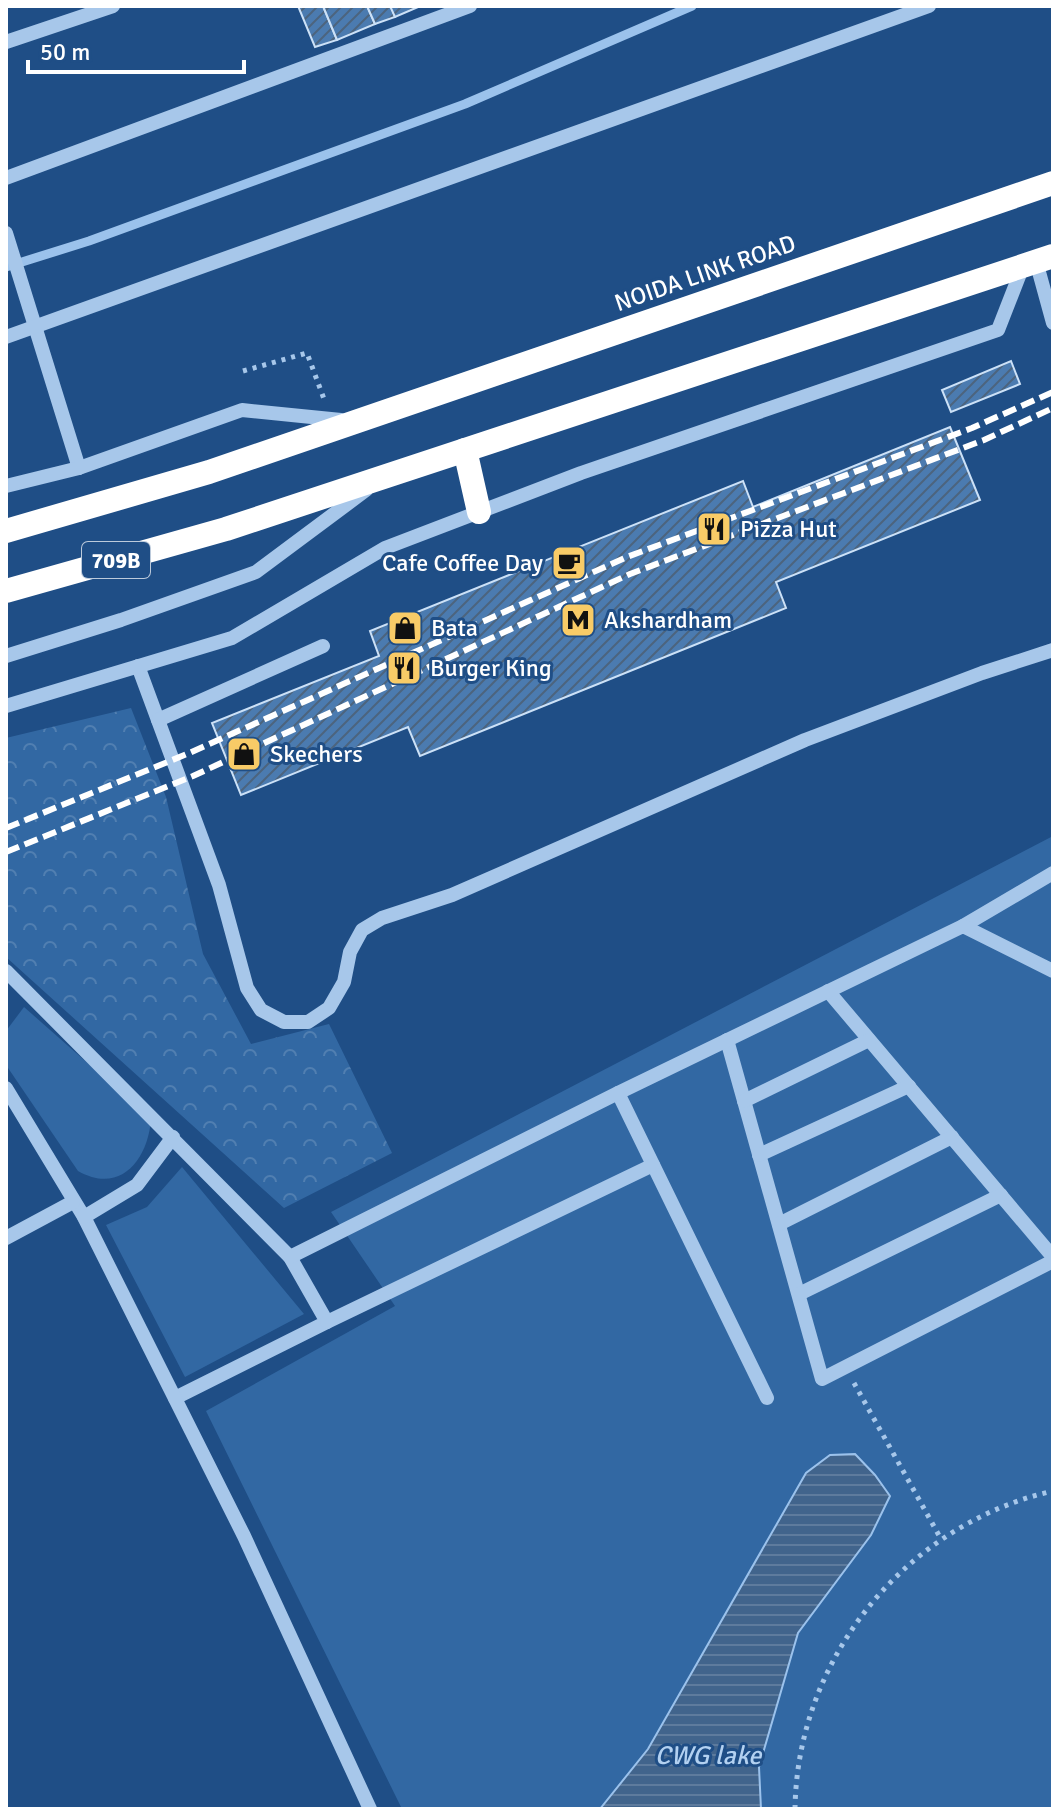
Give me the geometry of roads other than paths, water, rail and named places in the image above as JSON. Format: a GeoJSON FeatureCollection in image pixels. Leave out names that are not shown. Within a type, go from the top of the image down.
{"type":"FeatureCollection","features":[{"type":"Feature","properties":{"kind":"highway","name":"NOIDA LINK ROAD"},"geometry":{"type":"LineString","coordinates":[[375,415],[1053,183]]}},
{"type":"Feature","properties":{"kind":"highway"},"geometry":{"type":"LineString","coordinates":[[385,476],[1037,261]]}},
{"type":"Feature","properties":{"kind":"highway","name":"709B"},"geometry":{"type":"LineString","coordinates":[[6,531],[209,472],[375,415]]}},
{"type":"Feature","properties":{"kind":"highway"},"geometry":{"type":"LineString","coordinates":[[465,450],[479,512]]}},
{"type":"Feature","properties":{"kind":"highway","name":"709B"},"geometry":{"type":"LineString","coordinates":[[6,591],[226,529],[385,476]]}},
{"type":"Feature","properties":{"kind":"street"},"geometry":{"type":"LineString","coordinates":[[6,42],[113,6]]}},
{"type":"Feature","properties":{"kind":"street"},"geometry":{"type":"LineString","coordinates":[[6,178],[470,6]]}},
{"type":"Feature","properties":{"kind":"street"},"geometry":{"type":"LineString","coordinates":[[6,337],[929,6]]}},
{"type":"Feature","properties":{"kind":"street"},"geometry":{"type":"LineString","coordinates":[[6,233],[79,468]]}},
{"type":"Feature","properties":{"kind":"street"},"geometry":{"type":"LineString","coordinates":[[1037,261],[1053,323]]}},
{"type":"Feature","properties":{"kind":"street"},"geometry":{"type":"LineString","coordinates":[[6,706],[232,638],[385,548],[581,473],[998,330],[1037,261]]}},
{"type":"Feature","properties":{"kind":"street"},"geometry":{"type":"LineString","coordinates":[[6,486],[79,468],[242,410],[332,421],[375,415]]}},
{"type":"Feature","properties":{"kind":"street"},"geometry":{"type":"LineString","coordinates":[[6,656],[121,620],[256,572],[385,476]]}},
{"type":"Feature","properties":{"kind":"street"},"geometry":{"type":"LineString","coordinates":[[158,720],[323,646]]}},
{"type":"Feature","properties":{"kind":"street"},"geometry":{"type":"LineString","coordinates":[[138,666],[219,885],[247,988],[261,1010],[284,1022],[308,1022],[329,1008],[344,982],[350,952],[362,930],[382,918],[452,895],[805,740],[982,673],[1053,650]]}},
{"type":"Feature","properties":{"kind":"street"},"geometry":{"type":"LineString","coordinates":[[290,1257],[618,1093],[963,926],[1053,873]]}},
{"type":"Feature","properties":{"kind":"street"},"geometry":{"type":"LineString","coordinates":[[963,926],[1053,971]]}},
{"type":"Feature","properties":{"kind":"street"},"geometry":{"type":"LineString","coordinates":[[6,971],[12,987],[173,1137],[290,1257],[327,1322]]}},
{"type":"Feature","properties":{"kind":"street"},"geometry":{"type":"LineString","coordinates":[[727,1040],[822,1379],[1053,1259],[828,991]]}},
{"type":"Feature","properties":{"kind":"street"},"geometry":{"type":"LineString","coordinates":[[744,1101],[869,1040]]}},
{"type":"Feature","properties":{"kind":"street"},"geometry":{"type":"LineString","coordinates":[[759,1155],[909,1086]]}},
{"type":"Feature","properties":{"kind":"street"},"geometry":{"type":"LineString","coordinates":[[6,1088],[84,1217],[244,1536],[370,1809]]}},
{"type":"Feature","properties":{"kind":"street"},"geometry":{"type":"LineString","coordinates":[[618,1093],[767,1398]]}},
{"type":"Feature","properties":{"kind":"street"},"geometry":{"type":"LineString","coordinates":[[84,1217],[137,1185],[173,1137]]}},
{"type":"Feature","properties":{"kind":"street"},"geometry":{"type":"LineString","coordinates":[[779,1224],[952,1137]]}},
{"type":"Feature","properties":{"kind":"street"},"geometry":{"type":"LineString","coordinates":[[175,1398],[653,1165]]}},
{"type":"Feature","properties":{"kind":"street"},"geometry":{"type":"LineString","coordinates":[[799,1294],[1001,1195]]}},
{"type":"Feature","properties":{"kind":"street"},"geometry":{"type":"LineString","coordinates":[[6,1238],[73,1202]]}},
{"type":"Feature","properties":{"kind":"water","name":"CWG lake"},"geometry":{"type":"Polygon","coordinates":[[[855,1454],[890,1496],[871,1535],[798,1633],[759,1767],[761,1809],[600,1809],[648,1749],[806,1473],[830,1455],[855,1454]]]}},
{"type":"Feature","properties":{"kind":"waterway"},"geometry":{"type":"LineString","coordinates":[[6,267],[89,241],[465,104],[692,6]]}},
{"type":"Feature","properties":{"kind":"railway"},"geometry":{"type":"LineString","coordinates":[[6,828],[187,754],[627,557],[972,428],[1053,392]]}},
{"type":"Feature","properties":{"kind":"railway"},"geometry":{"type":"LineString","coordinates":[[6,852],[193,776],[630,574],[984,440],[1053,408]]}},
{"type":"Feature","properties":{"kind":"place","name":"Pizza Hut"},"geometry":{"type":"Point","coordinates":[714,529]}},
{"type":"Feature","properties":{"kind":"place","name":"Cafe Coffee Day"},"geometry":{"type":"Point","coordinates":[569,563]}},
{"type":"Feature","properties":{"kind":"place","name":"Akshardham"},"geometry":{"type":"Point","coordinates":[578,620]}},
{"type":"Feature","properties":{"kind":"place","name":"Bata"},"geometry":{"type":"Point","coordinates":[405,628]}},
{"type":"Feature","properties":{"kind":"place","name":"Burger King"},"geometry":{"type":"Point","coordinates":[404,668]}},
{"type":"Feature","properties":{"kind":"place","name":"Skechers"},"geometry":{"type":"Point","coordinates":[244,754]}}]}
